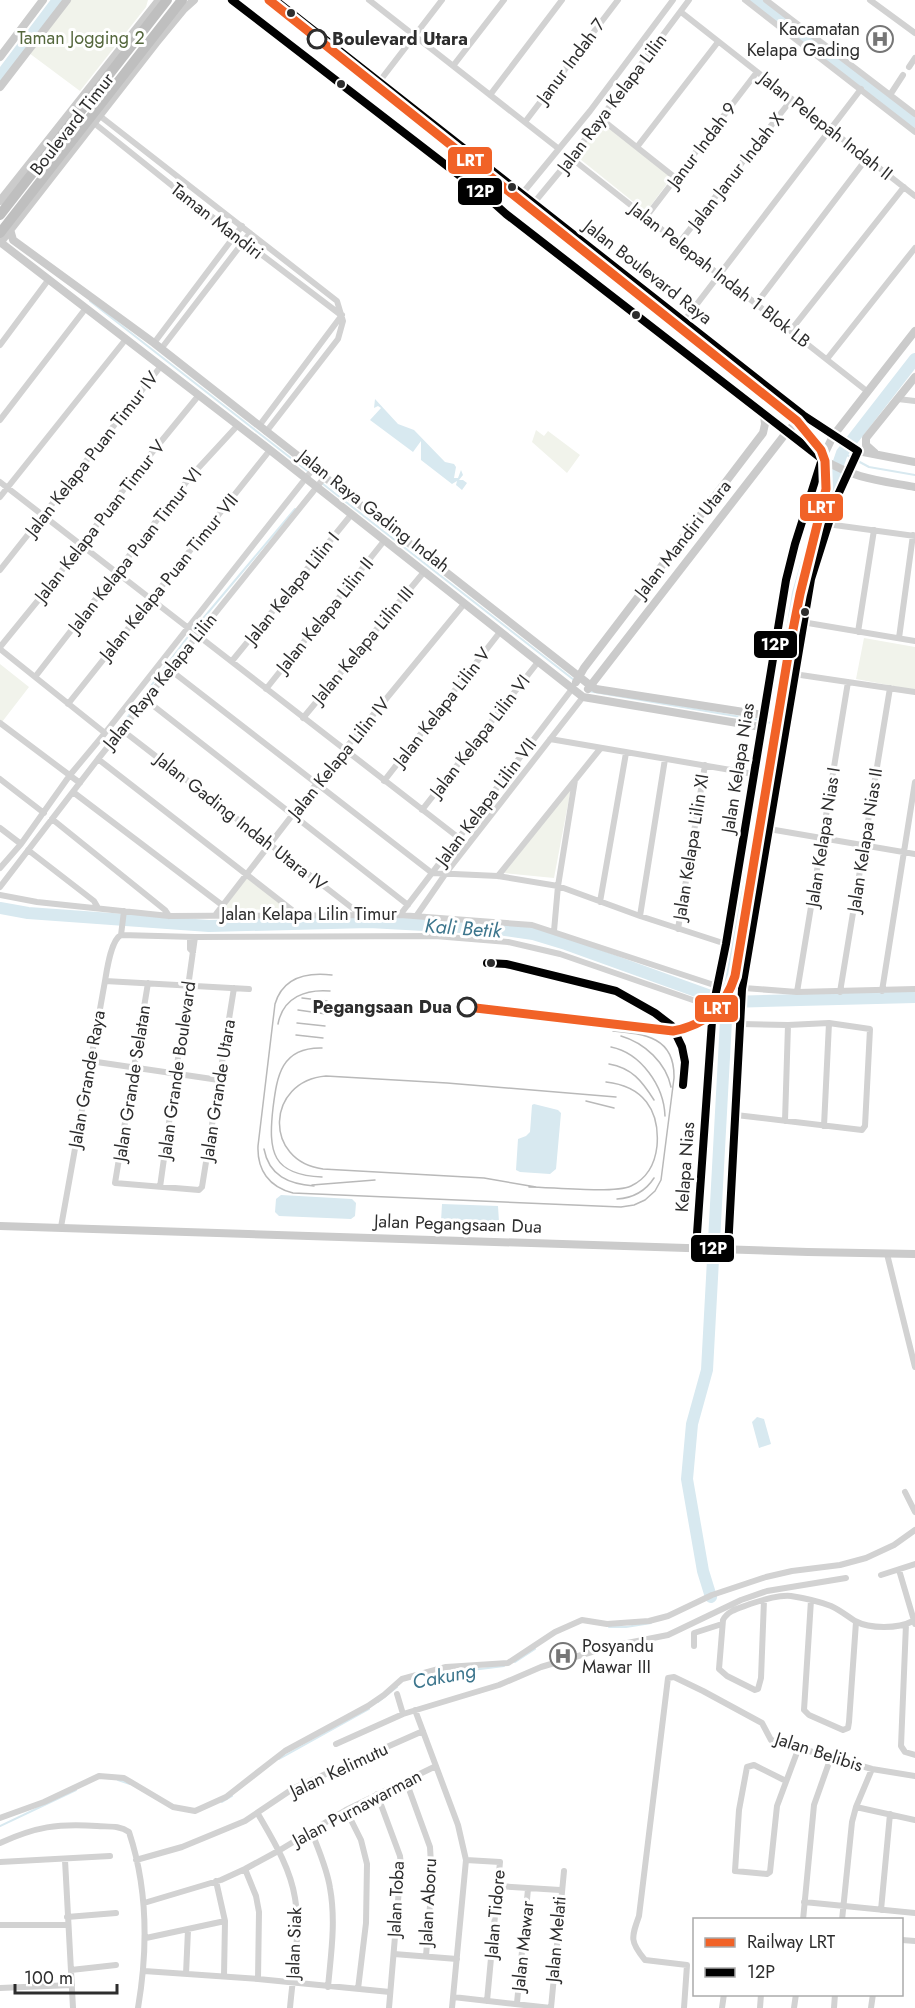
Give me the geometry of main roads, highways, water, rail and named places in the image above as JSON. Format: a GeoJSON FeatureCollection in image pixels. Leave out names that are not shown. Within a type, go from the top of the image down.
{"type":"FeatureCollection","features":[{"type":"Feature","properties":{"kind":"highway"},"geometry":{"type":"LineString","coordinates":[[0,215],[167,0]]}},
{"type":"Feature","properties":{"kind":"highway"},"geometry":{"type":"LineString","coordinates":[[5,231],[182,3]]}},
{"type":"Feature","properties":{"kind":"waterway"},"geometry":{"type":"LineString","coordinates":[[0,77],[58,0]]}},
{"type":"Feature","properties":{"kind":"waterway"},"geometry":{"type":"LineString","coordinates":[[754,0],[915,124]]}},
{"type":"Feature","properties":{"kind":"waterway"},"geometry":{"type":"LineString","coordinates":[[90,301],[310,473]]}},
{"type":"Feature","properties":{"kind":"waterway"},"geometry":{"type":"LineString","coordinates":[[711,1597],[703,1571],[687,1479],[692,1424],[707,1370],[727,1002],[761,821],[798,593],[820,517],[842,453],[915,359]]}},
{"type":"Feature","properties":{"kind":"waterway"},"geometry":{"type":"LineString","coordinates":[[842,453],[851,457]]}},
{"type":"Feature","properties":{"kind":"waterway"},"geometry":{"type":"LineString","coordinates":[[856,460],[869,467],[915,475]]}},
{"type":"Feature","properties":{"kind":"waterway"},"geometry":{"type":"LineString","coordinates":[[323,484],[574,680]]}},
{"type":"Feature","properties":{"kind":"waterway"},"geometry":{"type":"LineString","coordinates":[[120,727],[190,634],[295,509]]}},
{"type":"Feature","properties":{"kind":"waterway"},"geometry":{"type":"LineString","coordinates":[[588,691],[759,720]]}},
{"type":"Feature","properties":{"kind":"waterway"},"geometry":{"type":"LineString","coordinates":[[766,722],[777,724]]}},
{"type":"Feature","properties":{"kind":"waterway","name":"Kali Betik"},"geometry":{"type":"LineString","coordinates":[[0,908],[28,913],[209,926],[369,922],[498,929],[533,934],[566,944],[727,1002],[915,997]]}},
{"type":"Feature","properties":{"kind":"waterway","name":"Cakung"},"geometry":{"type":"LineString","coordinates":[[609,1627],[651,1623]]}},
{"type":"Feature","properties":{"kind":"waterway","name":"Cakung"},"geometry":{"type":"LineString","coordinates":[[515,1662],[535,1649]]}},
{"type":"Feature","properties":{"kind":"waterway","name":"Cakung"},"geometry":{"type":"LineString","coordinates":[[424,1676],[504,1666]]}},
{"type":"Feature","properties":{"kind":"waterway","name":"Cakung"},"geometry":{"type":"LineString","coordinates":[[378,1702],[397,1687]]}},
{"type":"Feature","properties":{"kind":"waterway","name":"Cakung"},"geometry":{"type":"LineString","coordinates":[[279,1759],[369,1709]]}},
{"type":"Feature","properties":{"kind":"waterway","name":"Cakung"},"geometry":{"type":"LineString","coordinates":[[118,1780],[130,1784]]}},
{"type":"Feature","properties":{"kind":"waterway","name":"Cakung"},"geometry":{"type":"LineString","coordinates":[[0,1826],[76,1790]]}},
{"type":"Feature","properties":{"kind":"waterway","name":"Cakung"},"geometry":{"type":"LineString","coordinates":[[222,1802],[232,1796]]}},
{"type":"Feature","properties":{"kind":"tram line"},"geometry":{"type":"LineString","coordinates":[[332,975],[313,974],[297,978],[284,988],[275,1004],[258,1155],[262,1170],[271,1182],[293,1193],[621,1207],[645,1200],[655,1191],[661,1180],[674,1078],[673,1064],[664,1046],[656,1040],[647,1036],[613,1031]]}},
{"type":"Feature","properties":{"kind":"tram line"},"geometry":{"type":"LineString","coordinates":[[278,1024],[290,1001],[304,993],[330,991]]}},
{"type":"Feature","properties":{"kind":"tram line"},"geometry":{"type":"LineString","coordinates":[[302,998],[327,1001]]}},
{"type":"Feature","properties":{"kind":"tram line"},"geometry":{"type":"LineString","coordinates":[[298,1010],[326,1014]]}},
{"type":"Feature","properties":{"kind":"tram line"},"geometry":{"type":"LineString","coordinates":[[297,1023],[325,1026]]}},
{"type":"Feature","properties":{"kind":"tram line"},"geometry":{"type":"LineString","coordinates":[[296,1035],[323,1038]]}},
{"type":"Feature","properties":{"kind":"tram line"},"geometry":{"type":"LineString","coordinates":[[621,1036],[630,1039],[653,1055],[664,1070],[671,1087]]}},
{"type":"Feature","properties":{"kind":"tram line"},"geometry":{"type":"LineString","coordinates":[[611,1047],[632,1056],[649,1072],[660,1093],[665,1116]]}},
{"type":"Feature","properties":{"kind":"tram line"},"geometry":{"type":"LineString","coordinates":[[322,1048],[298,1052],[284,1066],[279,1075],[272,1124],[273,1149],[283,1166],[293,1172],[322,1177]]}},
{"type":"Feature","properties":{"kind":"tram line"},"geometry":{"type":"LineString","coordinates":[[609,1064],[636,1076],[654,1100]]}},
{"type":"Feature","properties":{"kind":"tram line"},"geometry":{"type":"LineString","coordinates":[[536,1187],[484,1178],[323,1169],[303,1163],[290,1152],[282,1137],[280,1121],[283,1106],[292,1092],[306,1081],[326,1076],[616,1097]]}},
{"type":"Feature","properties":{"kind":"tram line"},"geometry":{"type":"LineString","coordinates":[[529,1187],[611,1190],[631,1186],[646,1175],[654,1159],[657,1146],[656,1121],[652,1111],[646,1102],[630,1089],[606,1082]]}},
{"type":"Feature","properties":{"kind":"tram line"},"geometry":{"type":"LineString","coordinates":[[586,1101],[614,1108]]}},
{"type":"Feature","properties":{"kind":"tram line"},"geometry":{"type":"LineString","coordinates":[[264,1149],[270,1166],[275,1172],[289,1181],[314,1186]]}},
{"type":"Feature","properties":{"kind":"tram line"},"geometry":{"type":"LineString","coordinates":[[617,1199],[638,1193],[654,1178]]}},
{"type":"Feature","properties":{"kind":"tram line"},"geometry":{"type":"LineString","coordinates":[[312,1185],[375,1180]]}},
{"type":"Feature","properties":{"kind":"rail line","name":"LRT"},"geometry":{"type":"LineString","coordinates":[[269,0],[797,421],[821,450],[825,461],[826,489],[800,594],[735,976],[726,997],[713,1013],[704,1019],[673,1031],[467,1007]]}},
{"type":"Feature","properties":{"kind":"place","name":"Boulevard Utara"},"geometry":{"type":"Point","coordinates":[317,39]}},
{"type":"Feature","properties":{"kind":"place","name":"Kacamatan Kelapa Gading"},"geometry":{"type":"Point","coordinates":[880,39]}},
{"type":"Feature","properties":{"kind":"place","name":"Pegangsaan Dua"},"geometry":{"type":"Point","coordinates":[467,1007]}},
{"type":"Feature","properties":{"kind":"place","name":"Posyandu Mawar III"},"geometry":{"type":"Point","coordinates":[563,1656]}},
{"type":"Feature","properties":{"kind":"park label","name":"Taman Jogging 2"},"geometry":{"type":"Point","coordinates":[81,38]}}]}
